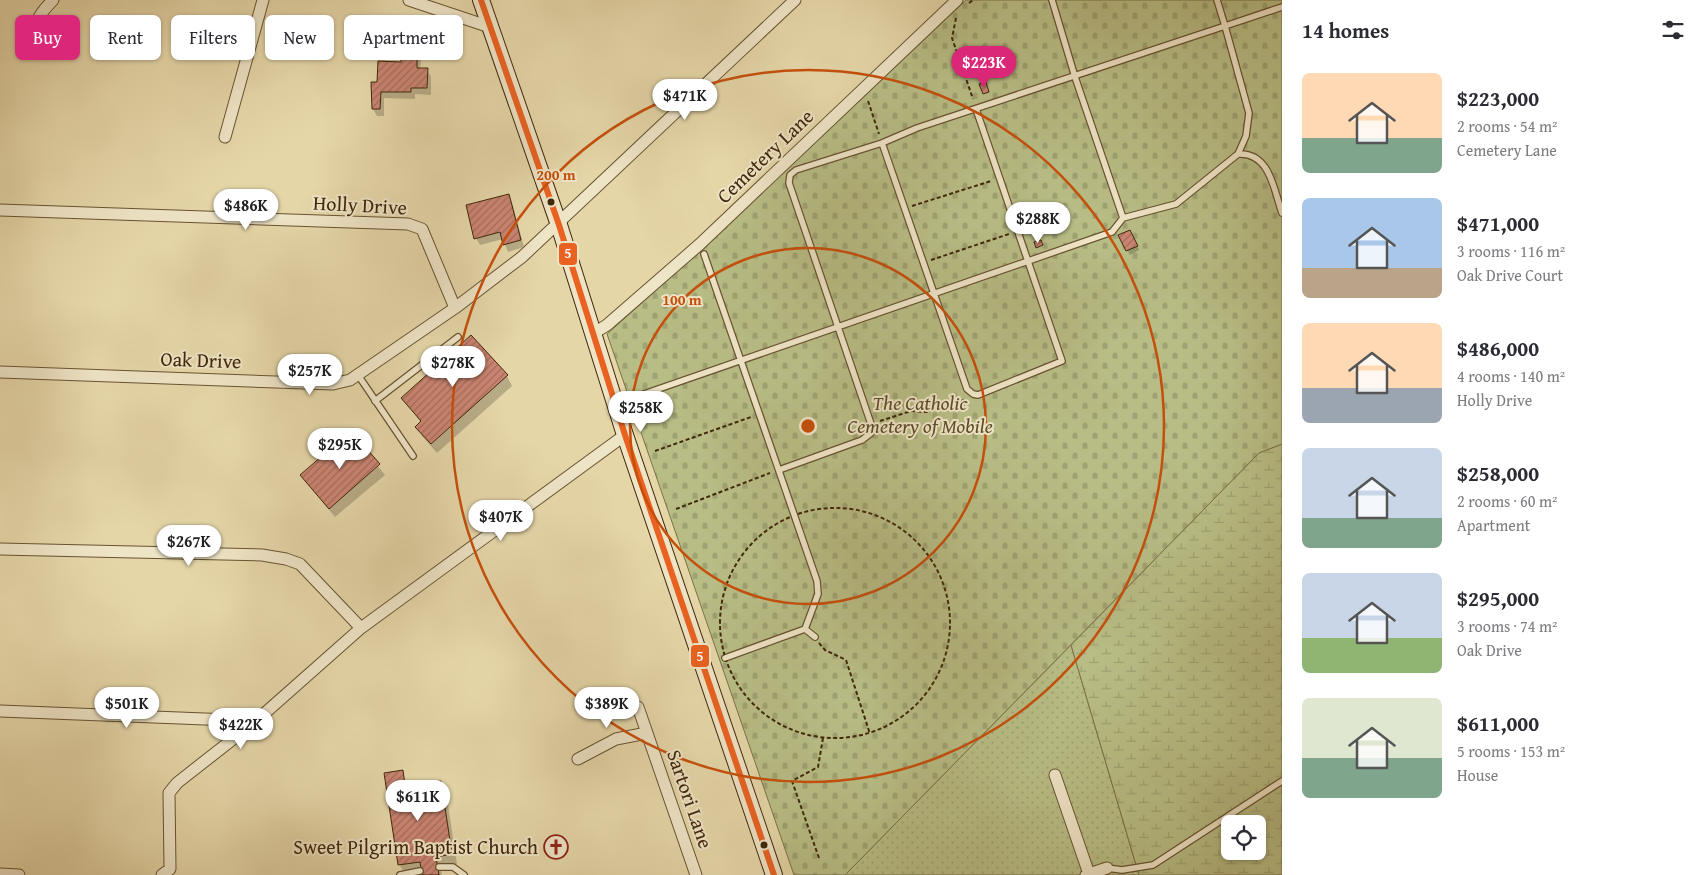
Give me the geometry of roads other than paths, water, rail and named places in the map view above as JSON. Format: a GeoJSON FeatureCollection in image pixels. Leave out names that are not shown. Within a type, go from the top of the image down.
{"type":"FeatureCollection","features":[{"type":"Feature","properties":{"kind":"main road"},"geometry":{"type":"LineString","coordinates":[[485,2],[490,27],[559,225],[625,435],[774,875]]}},
{"type":"Feature","properties":{"kind":"street"},"geometry":{"type":"LineString","coordinates":[[40,15],[53,0]]}},
{"type":"Feature","properties":{"kind":"street"},"geometry":{"type":"LineString","coordinates":[[225,137],[263,0]]}},
{"type":"Feature","properties":{"kind":"street"},"geometry":{"type":"LineString","coordinates":[[409,0],[490,27]]}},
{"type":"Feature","properties":{"kind":"street","name":"Oak Drive"},"geometry":{"type":"LineString","coordinates":[[0,372],[333,384],[350,380],[455,308],[522,257],[559,225],[689,98],[795,0]]}},
{"type":"Feature","properties":{"kind":"street","name":"Cemetery Lane"},"geometry":{"type":"LineString","coordinates":[[594,333],[607,325],[700,244],[961,3]]}},
{"type":"Feature","properties":{"kind":"street","name":"Holly Drive"},"geometry":{"type":"LineString","coordinates":[[0,210],[408,224],[422,229],[455,308]]}},
{"type":"Feature","properties":{"kind":"street"},"geometry":{"type":"LineString","coordinates":[[162,875],[170,870],[169,793],[177,783],[256,721],[361,628],[625,435]]}},
{"type":"Feature","properties":{"kind":"street"},"geometry":{"type":"LineString","coordinates":[[0,549],[262,556],[286,559],[300,564],[361,628]]}},
{"type":"Feature","properties":{"kind":"street","name":"Sartori Lane"},"geometry":{"type":"LineString","coordinates":[[638,707],[696,875]]}},
{"type":"Feature","properties":{"kind":"street"},"geometry":{"type":"LineString","coordinates":[[0,711],[256,721]]}},
{"type":"Feature","properties":{"kind":"street"},"geometry":{"type":"LineString","coordinates":[[578,758],[616,739],[647,733]]}},
{"type":"Feature","properties":{"kind":"street"},"geometry":{"type":"LineString","coordinates":[[1055,775],[1087,875],[1106,868]]}},
{"type":"Feature","properties":{"kind":"street"},"geometry":{"type":"LineString","coordinates":[[0,874],[19,875]]}},
{"type":"Feature","properties":{"kind":"lane"},"geometry":{"type":"LineString","coordinates":[[1052,0],[1075,77],[1124,218]]}},
{"type":"Feature","properties":{"kind":"lane"},"geometry":{"type":"LineString","coordinates":[[615,404],[1112,232],[1124,218],[1176,204],[1238,154],[1246,136],[1249,113],[1217,0]]}},
{"type":"Feature","properties":{"kind":"lane"},"geometry":{"type":"LineString","coordinates":[[779,470],[862,440],[871,433],[871,424],[789,183],[790,175],[796,170],[882,143],[917,128],[1282,7]]}},
{"type":"Feature","properties":{"kind":"lane"},"geometry":{"type":"LineString","coordinates":[[882,143],[967,389],[972,394],[978,395],[1062,361],[976,109]]}},
{"type":"Feature","properties":{"kind":"lane"},"geometry":{"type":"LineString","coordinates":[[1238,154],[1246,153],[1262,162],[1268,171],[1282,214]]}},
{"type":"Feature","properties":{"kind":"lane"},"geometry":{"type":"LineString","coordinates":[[704,254],[817,581],[818,594],[805,629],[725,658]]}},
{"type":"Feature","properties":{"kind":"lane"},"geometry":{"type":"LineString","coordinates":[[375,401],[458,337]]}},
{"type":"Feature","properties":{"kind":"lane"},"geometry":{"type":"LineString","coordinates":[[358,375],[413,456]]}},
{"type":"Feature","properties":{"kind":"lane"},"geometry":{"type":"LineString","coordinates":[[805,629],[815,637]]}},
{"type":"Feature","properties":{"kind":"lane"},"geometry":{"type":"LineString","coordinates":[[1106,868],[1122,870],[1153,865],[1282,781]]}},
{"type":"Feature","properties":{"kind":"lane"},"geometry":{"type":"LineString","coordinates":[[439,867],[453,867],[464,875]]}},
{"type":"Feature","properties":{"kind":"lane"},"geometry":{"type":"LineString","coordinates":[[400,875],[420,871]]}},
{"type":"Feature","properties":{"kind":"place","name":"Sweet Pilgrim Baptist Church"},"geometry":{"type":"Point","coordinates":[556,847]}},
{"type":"Feature","properties":{"kind":"park label","name":"The Catholic Cemetery of Mobile"},"geometry":{"type":"Point","coordinates":[920,414]}}]}
